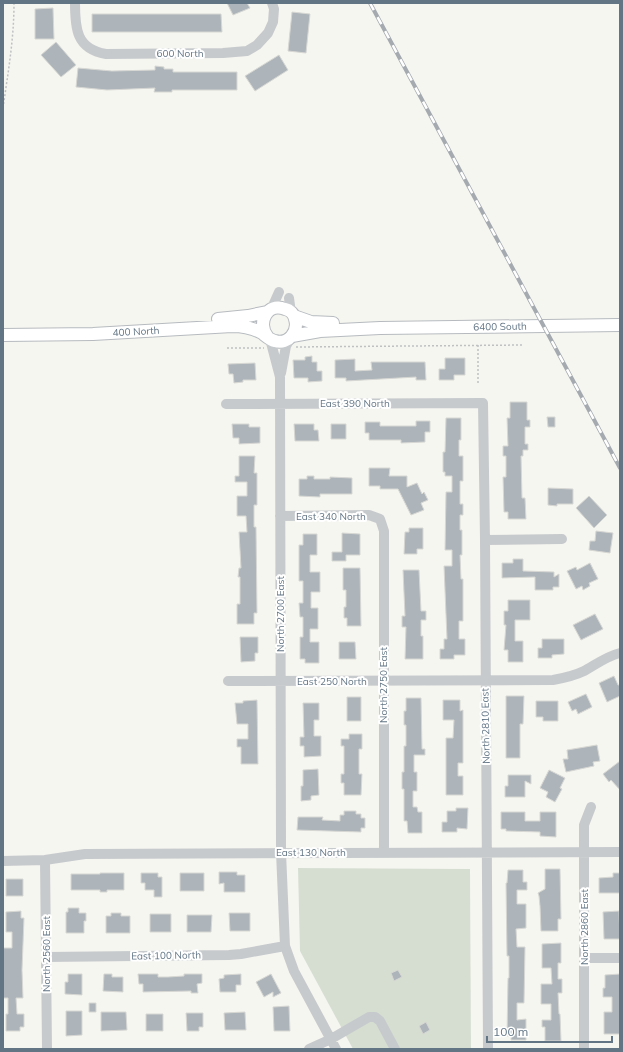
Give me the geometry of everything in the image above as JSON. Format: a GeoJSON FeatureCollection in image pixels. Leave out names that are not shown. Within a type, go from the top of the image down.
{"type":"FeatureCollection","features":[{"type":"Feature","properties":{"kind":"main road"},"geometry":{"type":"LineString","coordinates":[[280,308],[288,310],[293,314],[296,324],[292,340],[268,342],[262,324],[269,311],[280,308]]}},
{"type":"Feature","properties":{"kind":"main road","name":"400 North"},"geometry":{"type":"LineString","coordinates":[[3,327],[112,325],[237,317],[269,311]]}},
{"type":"Feature","properties":{"kind":"main road","name":"6400 South"},"geometry":{"type":"LineString","coordinates":[[293,314],[310,322],[351,324],[380,328]]}},
{"type":"Feature","properties":{"kind":"main road","name":"6400 South"},"geometry":{"type":"LineString","coordinates":[[292,340],[320,331],[380,328],[620,325]]}},
{"type":"Feature","properties":{"kind":"main road","name":"400 North"},"geometry":{"type":"LineString","coordinates":[[3,335],[93,334],[232,326],[252,328],[268,342]]}},
{"type":"Feature","properties":{"kind":"street","name":"600 North"},"geometry":{"type":"LineString","coordinates":[[75,3],[75,22],[81,39],[87,47],[96,52],[106,54],[223,53],[246,51],[257,45],[268,34],[273,22],[274,9],[272,3]]}},
{"type":"Feature","properties":{"kind":"street"},"geometry":{"type":"LineString","coordinates":[[269,311],[279,292]]}},
{"type":"Feature","properties":{"kind":"street"},"geometry":{"type":"LineString","coordinates":[[289,298],[293,314]]}},
{"type":"Feature","properties":{"kind":"street","name":"North 2700 East"},"geometry":{"type":"LineString","coordinates":[[292,340],[286,346],[280,377],[281,852],[285,946],[294,971],[336,1049]]}},
{"type":"Feature","properties":{"kind":"street","name":"North 2700 East"},"geometry":{"type":"LineString","coordinates":[[268,342],[280,377]]}},
{"type":"Feature","properties":{"kind":"street","name":"East 390 North"},"geometry":{"type":"LineString","coordinates":[[226,404],[483,403]]}},
{"type":"Feature","properties":{"kind":"street","name":"North 2810 East"},"geometry":{"type":"LineString","coordinates":[[483,403],[488,1049]]}},
{"type":"Feature","properties":{"kind":"street","name":"East 340 North"},"geometry":{"type":"LineString","coordinates":[[280,516],[370,515],[380,519]]}},
{"type":"Feature","properties":{"kind":"street","name":"North 2750 East"},"geometry":{"type":"LineString","coordinates":[[380,519],[384,532],[384,852]]}},
{"type":"Feature","properties":{"kind":"street"},"geometry":{"type":"LineString","coordinates":[[485,540],[562,539]]}},
{"type":"Feature","properties":{"kind":"street","name":"East 250 North"},"geometry":{"type":"LineString","coordinates":[[228,681],[485,679],[553,680],[569,677],[620,653]]}},
{"type":"Feature","properties":{"kind":"street","name":"North 2860 East"},"geometry":{"type":"LineString","coordinates":[[584,1049],[583,852],[584,825],[591,807]]}},
{"type":"Feature","properties":{"kind":"street","name":"East 130 North"},"geometry":{"type":"LineString","coordinates":[[3,861],[45,860],[85,854],[281,852],[620,852]]}},
{"type":"Feature","properties":{"kind":"street","name":"North 2560 East"},"geometry":{"type":"LineString","coordinates":[[45,860],[46,1049]]}},
{"type":"Feature","properties":{"kind":"street","name":"East 100 North"},"geometry":{"type":"LineString","coordinates":[[46,957],[229,955],[285,946]]}},
{"type":"Feature","properties":{"kind":"street"},"geometry":{"type":"LineString","coordinates":[[584,958],[620,958]]}},
{"type":"Feature","properties":{"kind":"street"},"geometry":{"type":"LineString","coordinates":[[309,1049],[331,1039],[369,1017],[375,1017],[380,1021],[395,1049]]}},
{"type":"Feature","properties":{"kind":"path"},"geometry":{"type":"LineString","coordinates":[[3,108],[10,66],[14,25],[14,3]]}},
{"type":"Feature","properties":{"kind":"path"},"geometry":{"type":"LineString","coordinates":[[292,340],[296,346],[524,345]]}},
{"type":"Feature","properties":{"kind":"path"},"geometry":{"type":"LineString","coordinates":[[227,348],[263,348],[268,342]]}},
{"type":"Feature","properties":{"kind":"path"},"geometry":{"type":"LineString","coordinates":[[478,345],[478,383]]}},
{"type":"Feature","properties":{"kind":"shaded area"},"geometry":{"type":"Polygon","coordinates":[[[298,868],[470,869],[471,1049],[353,1049],[300,951],[298,868]]]}},
{"type":"Feature","properties":{"kind":"building"},"geometry":{"type":"Polygon","coordinates":[[[227,3],[247,3],[250,8],[233,15],[227,3]]]}},
{"type":"Feature","properties":{"kind":"building"},"geometry":{"type":"Polygon","coordinates":[[[53,8],[54,39],[35,39],[35,9],[53,8]]]}},
{"type":"Feature","properties":{"kind":"building"},"geometry":{"type":"Polygon","coordinates":[[[292,12],[310,14],[306,53],[288,51],[292,12]]]}},
{"type":"Feature","properties":{"kind":"building"},"geometry":{"type":"Polygon","coordinates":[[[92,14],[221,14],[222,32],[92,32],[92,14]]]}},
{"type":"Feature","properties":{"kind":"building"},"geometry":{"type":"Polygon","coordinates":[[[56,42],[76,65],[61,77],[41,55],[56,42]]]}},
{"type":"Feature","properties":{"kind":"building"},"geometry":{"type":"Polygon","coordinates":[[[279,55],[288,70],[255,91],[245,76],[279,55]]]}},
{"type":"Feature","properties":{"kind":"building"},"geometry":{"type":"Polygon","coordinates":[[[155,66],[164,67],[164,69],[173,69],[173,72],[237,72],[237,90],[172,90],[172,92],[154,92],[155,88],[107,90],[76,87],[78,68],[112,71],[155,70],[155,66]]]}},
{"type":"Feature","properties":{"kind":"building"},"geometry":{"type":"Polygon","coordinates":[[[312,356],[312,362],[317,362],[317,371],[322,371],[322,381],[308,382],[308,378],[294,378],[293,360],[305,360],[305,357],[312,356]]]}},
{"type":"Feature","properties":{"kind":"building"},"geometry":{"type":"Polygon","coordinates":[[[445,358],[465,358],[465,375],[454,375],[454,380],[439,380],[439,369],[445,369],[445,358]]]}},
{"type":"Feature","properties":{"kind":"building"},"geometry":{"type":"Polygon","coordinates":[[[355,359],[355,371],[372,370],[371,362],[425,362],[426,380],[416,380],[416,377],[346,381],[346,378],[335,378],[335,360],[355,359]]]}},
{"type":"Feature","properties":{"kind":"building"},"geometry":{"type":"Polygon","coordinates":[[[255,363],[256,380],[243,380],[243,382],[234,383],[233,374],[229,374],[228,364],[255,363]]]}},
{"type":"Feature","properties":{"kind":"building"},"geometry":{"type":"Polygon","coordinates":[[[510,402],[527,402],[527,420],[530,420],[530,427],[525,427],[525,444],[528,444],[528,450],[523,450],[523,456],[521,456],[522,498],[525,498],[526,519],[508,519],[508,512],[504,512],[503,477],[506,477],[506,456],[503,456],[503,446],[508,446],[507,418],[510,418],[510,402]]]}},
{"type":"Feature","properties":{"kind":"building"},"geometry":{"type":"Polygon","coordinates":[[[547,417],[555,417],[555,427],[548,427],[547,417]]]}},
{"type":"Feature","properties":{"kind":"building"},"geometry":{"type":"Polygon","coordinates":[[[446,418],[461,418],[459,456],[463,456],[463,481],[460,481],[460,504],[463,504],[463,515],[460,515],[460,530],[462,530],[462,555],[460,555],[461,579],[463,579],[463,621],[459,621],[459,639],[465,639],[465,655],[454,655],[454,659],[440,659],[440,649],[444,649],[444,639],[447,639],[444,566],[452,566],[452,550],[445,550],[446,492],[452,492],[452,476],[445,476],[445,472],[443,472],[446,418]]]}},
{"type":"Feature","properties":{"kind":"building"},"geometry":{"type":"Polygon","coordinates":[[[416,421],[430,421],[430,432],[425,432],[425,442],[401,443],[401,440],[369,440],[369,433],[365,433],[365,422],[380,422],[380,426],[416,426],[416,421]]]}},
{"type":"Feature","properties":{"kind":"building"},"geometry":{"type":"Polygon","coordinates":[[[232,424],[249,424],[249,427],[260,427],[260,443],[239,444],[239,438],[233,438],[232,424]]]}},
{"type":"Feature","properties":{"kind":"building"},"geometry":{"type":"Polygon","coordinates":[[[294,424],[314,424],[314,430],[318,430],[319,441],[295,441],[294,424]]]}},
{"type":"Feature","properties":{"kind":"building"},"geometry":{"type":"Polygon","coordinates":[[[331,424],[346,424],[346,439],[331,439],[331,424]]]}},
{"type":"Feature","properties":{"kind":"building"},"geometry":{"type":"Polygon","coordinates":[[[239,456],[255,456],[254,473],[257,473],[257,505],[254,505],[254,527],[256,527],[257,613],[254,613],[254,624],[237,624],[237,604],[240,604],[240,577],[238,577],[239,568],[241,568],[239,532],[247,532],[246,516],[237,516],[237,496],[247,496],[247,482],[235,482],[235,476],[239,476],[239,456]]]}},
{"type":"Feature","properties":{"kind":"building"},"geometry":{"type":"Polygon","coordinates":[[[369,468],[390,468],[389,476],[407,476],[407,487],[417,483],[422,494],[424,492],[428,500],[421,503],[424,510],[411,515],[398,489],[380,489],[380,486],[369,486],[369,468]]]}},
{"type":"Feature","properties":{"kind":"building"},"geometry":{"type":"Polygon","coordinates":[[[307,476],[314,476],[314,479],[330,479],[330,477],[352,478],[352,494],[320,494],[320,497],[299,496],[299,479],[307,479],[307,476]]]}},
{"type":"Feature","properties":{"kind":"building"},"geometry":{"type":"Polygon","coordinates":[[[548,488],[573,489],[573,504],[557,504],[557,506],[548,505],[548,488]]]}},
{"type":"Feature","properties":{"kind":"building"},"geometry":{"type":"Polygon","coordinates":[[[589,496],[607,515],[594,528],[576,508],[589,496]]]}},
{"type":"Feature","properties":{"kind":"building"},"geometry":{"type":"Polygon","coordinates":[[[409,528],[423,528],[423,549],[417,549],[417,554],[404,554],[405,532],[409,532],[409,528]]]}},
{"type":"Feature","properties":{"kind":"building"},"geometry":{"type":"Polygon","coordinates":[[[596,531],[613,533],[610,553],[589,550],[590,541],[595,541],[596,531]]]}},
{"type":"Feature","properties":{"kind":"building"},"geometry":{"type":"Polygon","coordinates":[[[342,533],[360,534],[360,555],[346,555],[346,561],[332,561],[332,552],[342,552],[342,533]]]}},
{"type":"Feature","properties":{"kind":"building"},"geometry":{"type":"Polygon","coordinates":[[[303,534],[317,534],[317,555],[310,555],[310,572],[320,572],[320,592],[311,592],[311,608],[318,608],[318,629],[310,629],[310,642],[319,642],[319,663],[305,663],[305,659],[300,659],[300,637],[303,637],[303,617],[300,617],[299,603],[303,603],[303,581],[299,581],[299,545],[303,545],[303,534]]]}},
{"type":"Feature","properties":{"kind":"building"},"geometry":{"type":"Polygon","coordinates":[[[513,559],[523,559],[523,571],[554,572],[554,577],[559,574],[559,587],[553,587],[553,590],[535,590],[535,577],[502,578],[502,563],[513,563],[513,559]]]}},
{"type":"Feature","properties":{"kind":"building"},"geometry":{"type":"Polygon","coordinates":[[[590,563],[598,579],[589,583],[590,586],[583,590],[582,586],[576,589],[567,571],[576,567],[577,570],[590,563]]]}},
{"type":"Feature","properties":{"kind":"building"},"geometry":{"type":"Polygon","coordinates":[[[343,568],[360,568],[361,626],[347,626],[347,618],[344,618],[344,607],[346,607],[346,590],[343,590],[343,568]]]}},
{"type":"Feature","properties":{"kind":"building"},"geometry":{"type":"Polygon","coordinates":[[[403,570],[419,570],[421,611],[426,611],[426,620],[421,620],[423,659],[405,659],[406,627],[402,627],[402,616],[405,616],[403,570]]]}},
{"type":"Feature","properties":{"kind":"building"},"geometry":{"type":"Polygon","coordinates":[[[508,600],[530,600],[530,620],[515,620],[515,641],[523,641],[523,662],[508,662],[508,650],[504,650],[506,625],[504,625],[504,611],[508,611],[508,600]]]}},
{"type":"Feature","properties":{"kind":"building"},"geometry":{"type":"Polygon","coordinates":[[[595,614],[603,629],[581,640],[573,625],[595,614]]]}},
{"type":"Feature","properties":{"kind":"building"},"geometry":{"type":"Polygon","coordinates":[[[240,637],[258,637],[258,653],[255,653],[255,661],[241,662],[240,637]]]}},
{"type":"Feature","properties":{"kind":"building"},"geometry":{"type":"Polygon","coordinates":[[[542,639],[564,639],[564,654],[552,655],[552,658],[538,658],[538,648],[542,648],[542,639]]]}},
{"type":"Feature","properties":{"kind":"building"},"geometry":{"type":"Polygon","coordinates":[[[339,642],[355,642],[356,659],[339,659],[339,642]]]}},
{"type":"Feature","properties":{"kind":"building"},"geometry":{"type":"Polygon","coordinates":[[[614,676],[618,685],[620,685],[620,696],[607,702],[599,683],[614,676]]]}},
{"type":"Feature","properties":{"kind":"building"},"geometry":{"type":"Polygon","coordinates":[[[586,694],[592,707],[578,714],[576,709],[572,711],[568,702],[586,694]]]}},
{"type":"Feature","properties":{"kind":"building"},"geometry":{"type":"Polygon","coordinates":[[[506,696],[524,696],[523,724],[520,724],[520,758],[506,758],[506,696]]]}},
{"type":"Feature","properties":{"kind":"building"},"geometry":{"type":"Polygon","coordinates":[[[347,697],[361,697],[361,721],[347,721],[347,697]]]}},
{"type":"Feature","properties":{"kind":"building"},"geometry":{"type":"Polygon","coordinates":[[[406,698],[421,698],[422,749],[425,749],[425,755],[414,755],[414,772],[417,772],[417,791],[413,791],[413,807],[417,807],[418,812],[422,812],[422,833],[408,833],[407,821],[404,821],[404,789],[402,789],[402,772],[404,772],[404,746],[406,746],[404,711],[406,711],[406,698]]]}},
{"type":"Feature","properties":{"kind":"building"},"geometry":{"type":"Polygon","coordinates":[[[257,700],[258,764],[241,764],[241,747],[237,747],[237,739],[248,739],[248,724],[237,724],[235,703],[257,700]]]}},
{"type":"Feature","properties":{"kind":"building"},"geometry":{"type":"Polygon","coordinates":[[[443,700],[460,700],[460,711],[463,710],[463,763],[458,763],[458,776],[463,776],[463,795],[446,795],[446,738],[453,738],[454,720],[443,720],[443,700]]]}},
{"type":"Feature","properties":{"kind":"building"},"geometry":{"type":"Polygon","coordinates":[[[536,701],[558,701],[558,721],[543,721],[543,717],[536,717],[536,701]]]}},
{"type":"Feature","properties":{"kind":"building"},"geometry":{"type":"Polygon","coordinates":[[[303,703],[319,703],[319,720],[314,720],[314,736],[321,736],[321,756],[304,757],[304,746],[300,746],[300,737],[304,737],[303,703]]]}},
{"type":"Feature","properties":{"kind":"building"},"geometry":{"type":"Polygon","coordinates":[[[349,734],[362,734],[362,749],[359,749],[359,774],[362,774],[361,795],[344,795],[344,783],[341,783],[341,774],[344,774],[344,746],[341,746],[341,739],[349,739],[349,734]]]}},
{"type":"Feature","properties":{"kind":"building"},"geometry":{"type":"Polygon","coordinates":[[[597,745],[600,761],[593,762],[594,766],[566,772],[563,759],[568,759],[567,750],[597,745]]]}},
{"type":"Feature","properties":{"kind":"building"},"geometry":{"type":"Polygon","coordinates":[[[620,761],[620,790],[611,780],[609,782],[603,774],[620,761]]]}},
{"type":"Feature","properties":{"kind":"building"},"geometry":{"type":"Polygon","coordinates":[[[318,769],[319,795],[311,796],[311,800],[301,801],[303,770],[318,769]]]}},
{"type":"Feature","properties":{"kind":"building"},"geometry":{"type":"Polygon","coordinates":[[[549,770],[565,778],[560,788],[562,789],[555,802],[546,797],[548,792],[540,788],[549,770]]]}},
{"type":"Feature","properties":{"kind":"building"},"geometry":{"type":"Polygon","coordinates":[[[508,775],[531,775],[531,784],[525,781],[525,797],[505,797],[505,786],[508,786],[508,775]]]}},
{"type":"Feature","properties":{"kind":"building"},"geometry":{"type":"Polygon","coordinates":[[[456,808],[468,808],[467,829],[457,828],[457,832],[442,832],[442,822],[447,822],[447,811],[456,811],[456,808]]]}},
{"type":"Feature","properties":{"kind":"building"},"geometry":{"type":"Polygon","coordinates":[[[344,811],[356,811],[356,814],[361,814],[361,818],[365,818],[365,828],[361,828],[361,832],[297,830],[298,817],[323,817],[322,820],[340,821],[340,815],[344,815],[344,811]]]}},
{"type":"Feature","properties":{"kind":"building"},"geometry":{"type":"Polygon","coordinates":[[[501,812],[525,812],[525,821],[540,821],[540,812],[556,812],[556,837],[540,836],[540,832],[506,831],[506,829],[501,829],[501,812]]]}},
{"type":"Feature","properties":{"kind":"building"},"geometry":{"type":"Polygon","coordinates":[[[545,869],[560,869],[561,919],[558,919],[558,931],[541,931],[538,893],[545,889],[545,869]]]}},
{"type":"Feature","properties":{"kind":"building"},"geometry":{"type":"Polygon","coordinates":[[[508,870],[523,870],[523,882],[527,882],[527,890],[517,890],[517,904],[526,904],[526,928],[516,929],[517,947],[525,947],[524,1003],[517,1003],[517,1020],[526,1019],[526,1040],[511,1040],[511,1036],[507,1036],[509,956],[507,956],[506,883],[508,870]]]}},
{"type":"Feature","properties":{"kind":"building"},"geometry":{"type":"Polygon","coordinates":[[[219,872],[237,872],[237,875],[245,875],[245,892],[224,892],[224,883],[219,884],[219,872]]]}},
{"type":"Feature","properties":{"kind":"building"},"geometry":{"type":"Polygon","coordinates":[[[124,873],[124,890],[107,890],[107,892],[100,892],[100,890],[71,890],[71,874],[124,873]]]}},
{"type":"Feature","properties":{"kind":"building"},"geometry":{"type":"Polygon","coordinates":[[[141,873],[158,873],[158,877],[162,877],[162,897],[154,897],[154,890],[145,890],[145,883],[141,883],[141,873]]]}},
{"type":"Feature","properties":{"kind":"building"},"geometry":{"type":"Polygon","coordinates":[[[180,873],[204,873],[204,891],[180,891],[180,873]]]}},
{"type":"Feature","properties":{"kind":"building"},"geometry":{"type":"Polygon","coordinates":[[[613,873],[620,873],[620,893],[599,893],[599,878],[613,877],[613,873]]]}},
{"type":"Feature","properties":{"kind":"building"},"geometry":{"type":"Polygon","coordinates":[[[6,879],[23,879],[23,896],[6,896],[6,879]]]}},
{"type":"Feature","properties":{"kind":"building"},"geometry":{"type":"Polygon","coordinates":[[[68,908],[79,908],[79,913],[86,913],[84,933],[66,933],[66,912],[68,912],[68,908]]]}},
{"type":"Feature","properties":{"kind":"building"},"geometry":{"type":"Polygon","coordinates":[[[21,911],[21,918],[24,918],[22,970],[23,998],[16,998],[17,1014],[24,1014],[24,1027],[20,1027],[20,1031],[6,1031],[8,998],[3,998],[3,948],[12,948],[12,932],[6,932],[6,912],[21,911]]]}},
{"type":"Feature","properties":{"kind":"building"},"geometry":{"type":"Polygon","coordinates":[[[619,911],[620,939],[604,939],[603,912],[619,911]]]}},
{"type":"Feature","properties":{"kind":"building"},"geometry":{"type":"Polygon","coordinates":[[[111,913],[121,913],[121,916],[130,916],[130,933],[106,933],[106,916],[111,916],[111,913]]]}},
{"type":"Feature","properties":{"kind":"building"},"geometry":{"type":"Polygon","coordinates":[[[229,913],[250,913],[250,931],[230,931],[229,913]]]}},
{"type":"Feature","properties":{"kind":"building"},"geometry":{"type":"Polygon","coordinates":[[[150,914],[171,914],[171,932],[150,932],[150,914]]]}},
{"type":"Feature","properties":{"kind":"building"},"geometry":{"type":"Polygon","coordinates":[[[187,915],[212,915],[211,932],[187,932],[187,915]]]}},
{"type":"Feature","properties":{"kind":"building"},"geometry":{"type":"Polygon","coordinates":[[[561,943],[561,963],[558,963],[558,979],[562,979],[562,993],[558,993],[561,1041],[545,1041],[545,1027],[542,1027],[542,1020],[551,1020],[551,1004],[541,1004],[541,984],[552,984],[551,968],[542,968],[542,944],[561,943]]]}},
{"type":"Feature","properties":{"kind":"building"},"geometry":{"type":"Polygon","coordinates":[[[398,970],[402,977],[394,981],[391,973],[398,970]]]}},
{"type":"Feature","properties":{"kind":"building"},"geometry":{"type":"Polygon","coordinates":[[[68,974],[82,974],[82,995],[65,994],[65,982],[68,982],[68,974]]]}},
{"type":"Feature","properties":{"kind":"building"},"geometry":{"type":"Polygon","coordinates":[[[104,974],[112,974],[112,977],[123,977],[123,992],[103,991],[104,974]]]}},
{"type":"Feature","properties":{"kind":"building"},"geometry":{"type":"Polygon","coordinates":[[[138,974],[158,974],[158,977],[168,977],[184,976],[184,974],[202,974],[202,983],[197,984],[198,993],[191,993],[191,991],[143,992],[143,984],[139,984],[138,974]]]}},
{"type":"Feature","properties":{"kind":"building"},"geometry":{"type":"Polygon","coordinates":[[[241,974],[241,985],[236,985],[236,992],[220,992],[219,979],[224,978],[224,975],[241,974]]]}},
{"type":"Feature","properties":{"kind":"building"},"geometry":{"type":"Polygon","coordinates":[[[271,974],[281,993],[273,997],[273,992],[264,997],[256,982],[271,974]]]}},
{"type":"Feature","properties":{"kind":"building"},"geometry":{"type":"Polygon","coordinates":[[[620,974],[620,1034],[604,1034],[604,1012],[612,1012],[612,997],[603,997],[605,975],[620,974]]]}},
{"type":"Feature","properties":{"kind":"building"},"geometry":{"type":"Polygon","coordinates":[[[89,1003],[96,1003],[96,1012],[89,1012],[89,1003]]]}},
{"type":"Feature","properties":{"kind":"building"},"geometry":{"type":"Polygon","coordinates":[[[289,1006],[290,1031],[274,1031],[273,1007],[289,1006]]]}},
{"type":"Feature","properties":{"kind":"building"},"geometry":{"type":"Polygon","coordinates":[[[66,1011],[82,1011],[82,1035],[66,1036],[66,1011]]]}},
{"type":"Feature","properties":{"kind":"building"},"geometry":{"type":"Polygon","coordinates":[[[101,1012],[126,1012],[127,1030],[101,1031],[101,1012]]]}},
{"type":"Feature","properties":{"kind":"building"},"geometry":{"type":"Polygon","coordinates":[[[245,1012],[246,1030],[225,1030],[224,1013],[245,1012]]]}},
{"type":"Feature","properties":{"kind":"building"},"geometry":{"type":"Polygon","coordinates":[[[186,1013],[203,1013],[203,1027],[199,1027],[199,1031],[187,1031],[186,1013]]]}},
{"type":"Feature","properties":{"kind":"building"},"geometry":{"type":"Polygon","coordinates":[[[146,1014],[163,1014],[163,1031],[146,1031],[146,1014]]]}},
{"type":"Feature","properties":{"kind":"building"},"geometry":{"type":"Polygon","coordinates":[[[426,1022],[430,1030],[423,1034],[419,1026],[426,1022]]]}},
{"type":"Feature","properties":{"kind":"railway"},"geometry":{"type":"LineString","coordinates":[[370,3],[620,468]]}}]}
